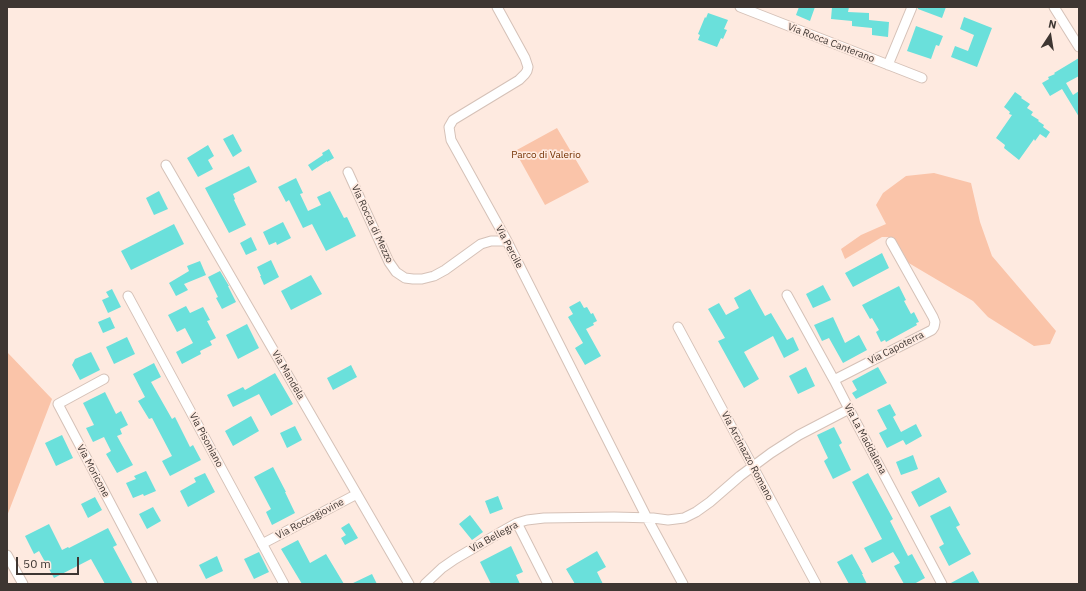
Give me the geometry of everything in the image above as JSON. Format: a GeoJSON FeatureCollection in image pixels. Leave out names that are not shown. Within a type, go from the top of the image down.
{"type":"FeatureCollection","features":[{"type":"Feature","properties":{"kind":"street","name":"Via Percile"},"geometry":{"type":"LineString","coordinates":[[497,7],[525,58],[528,67],[527,71],[519,80],[453,120],[450,124],[449,131],[451,140],[507,241],[647,518],[683,584]]}},
{"type":"Feature","properties":{"kind":"street","name":"Via Rocca Canterano"},"geometry":{"type":"LineString","coordinates":[[740,7],[922,78]]}},
{"type":"Feature","properties":{"kind":"street"},"geometry":{"type":"LineString","coordinates":[[888,65],[912,7]]}},
{"type":"Feature","properties":{"kind":"street"},"geometry":{"type":"LineString","coordinates":[[1054,7],[1079,47]]}},
{"type":"Feature","properties":{"kind":"street","name":"Via Mandela"},"geometry":{"type":"LineString","coordinates":[[166,165],[409,584]]}},
{"type":"Feature","properties":{"kind":"street","name":"Via Rocca di Mezzo"},"geometry":{"type":"LineString","coordinates":[[348,172],[389,262],[396,272],[405,278],[422,279],[434,276],[445,270],[481,244],[491,241],[507,241]]}},
{"type":"Feature","properties":{"kind":"street","name":"Via Capoterra"},"geometry":{"type":"LineString","coordinates":[[834,380],[932,330],[934,327],[935,322],[890,242]]}},
{"type":"Feature","properties":{"kind":"street","name":"Via La Maddalena"},"geometry":{"type":"LineString","coordinates":[[787,295],[834,380],[848,410],[942,584]]}},
{"type":"Feature","properties":{"kind":"street","name":"Via Pisoniano"},"geometry":{"type":"LineString","coordinates":[[128,296],[284,584]]}},
{"type":"Feature","properties":{"kind":"street","name":"Via Arcinazzo Romano"},"geometry":{"type":"LineString","coordinates":[[678,327],[816,584]]}},
{"type":"Feature","properties":{"kind":"street","name":"Via Moricone"},"geometry":{"type":"LineString","coordinates":[[104,379],[58,404],[154,584]]}},
{"type":"Feature","properties":{"kind":"street","name":"Via Bellegra"},"geometry":{"type":"LineString","coordinates":[[425,584],[432,576],[455,559],[517,523],[527,520],[540,518],[614,517],[672,520],[689,516],[715,499],[752,466],[799,435],[848,410]]}},
{"type":"Feature","properties":{"kind":"street","name":"Via Roccagiovine"},"geometry":{"type":"LineString","coordinates":[[262,544],[357,494]]}},
{"type":"Feature","properties":{"kind":"street"},"geometry":{"type":"LineString","coordinates":[[517,523],[548,584]]}},
{"type":"Feature","properties":{"kind":"street"},"geometry":{"type":"LineString","coordinates":[[7,555],[23,584]]}},
{"type":"Feature","properties":{"kind":"green space","name":"Parco di Valerio"},"geometry":{"type":"Polygon","coordinates":[[[557,128],[589,182],[545,205],[515,151],[557,128]]]}},
{"type":"Feature","properties":{"kind":"green space"},"geometry":{"type":"Polygon","coordinates":[[[934,173],[971,183],[980,222],[992,256],[1056,331],[1050,344],[1034,346],[988,317],[973,301],[907,262],[893,237],[882,237],[845,259],[841,249],[861,235],[886,224],[876,205],[883,193],[906,176],[934,173]]]}},
{"type":"Feature","properties":{"kind":"green space"},"geometry":{"type":"Polygon","coordinates":[[[7,352],[52,399],[7,516],[7,352]]]}},
{"type":"Feature","properties":{"kind":"building"},"geometry":{"type":"Polygon","coordinates":[[[799,7],[815,7],[810,21],[796,15],[799,7]]]}},
{"type":"Feature","properties":{"kind":"building"},"geometry":{"type":"Polygon","coordinates":[[[832,7],[849,7],[848,12],[869,13],[869,20],[889,22],[888,37],[872,35],[872,28],[852,26],[852,21],[831,19],[832,7]]]}},
{"type":"Feature","properties":{"kind":"building"},"geometry":{"type":"Polygon","coordinates":[[[918,7],[946,7],[942,18],[918,9],[918,7]]]}},
{"type":"Feature","properties":{"kind":"building"},"geometry":{"type":"Polygon","coordinates":[[[708,13],[728,20],[724,29],[727,30],[717,47],[698,40],[700,35],[698,34],[708,13]]]}},
{"type":"Feature","properties":{"kind":"building"},"geometry":{"type":"Polygon","coordinates":[[[964,17],[992,28],[977,67],[951,57],[955,46],[968,51],[974,35],[960,29],[964,17]]]}},
{"type":"Feature","properties":{"kind":"building"},"geometry":{"type":"Polygon","coordinates":[[[916,26],[943,36],[939,46],[936,45],[931,59],[907,51],[916,26]]]}},
{"type":"Feature","properties":{"kind":"building"},"geometry":{"type":"Polygon","coordinates":[[[1079,58],[1079,76],[1066,83],[1073,95],[1079,91],[1079,117],[1062,89],[1050,96],[1042,83],[1049,79],[1048,77],[1079,58]]]}},
{"type":"Feature","properties":{"kind":"building"},"geometry":{"type":"Polygon","coordinates":[[[1015,92],[1030,104],[1027,108],[1033,112],[1031,115],[1039,120],[1038,121],[1044,125],[1043,127],[1050,132],[1046,138],[1040,134],[1035,141],[1034,139],[1019,160],[1004,148],[1005,145],[996,138],[1012,115],[1009,114],[1010,112],[1004,107],[1015,92]]]}},
{"type":"Feature","properties":{"kind":"building"},"geometry":{"type":"Polygon","coordinates":[[[233,134],[242,151],[233,157],[223,139],[233,134]]]}},
{"type":"Feature","properties":{"kind":"building"},"geometry":{"type":"Polygon","coordinates":[[[208,145],[214,156],[208,160],[213,169],[198,177],[187,158],[208,145]]]}},
{"type":"Feature","properties":{"kind":"building"},"geometry":{"type":"Polygon","coordinates":[[[329,149],[334,158],[312,171],[308,165],[329,149]]]}},
{"type":"Feature","properties":{"kind":"building"},"geometry":{"type":"Polygon","coordinates":[[[249,166],[257,182],[233,194],[234,200],[246,225],[229,233],[205,188],[249,166]]]}},
{"type":"Feature","properties":{"kind":"building"},"geometry":{"type":"Polygon","coordinates":[[[296,178],[303,193],[300,194],[308,211],[321,205],[317,197],[330,191],[344,218],[347,217],[356,236],[326,251],[312,224],[303,228],[289,200],[286,202],[278,187],[296,178]]]}},
{"type":"Feature","properties":{"kind":"building"},"geometry":{"type":"Polygon","coordinates":[[[159,191],[168,209],[154,215],[146,198],[159,191]]]}},
{"type":"Feature","properties":{"kind":"building"},"geometry":{"type":"Polygon","coordinates":[[[283,222],[291,238],[277,245],[276,242],[269,245],[263,232],[283,222]]]}},
{"type":"Feature","properties":{"kind":"building"},"geometry":{"type":"Polygon","coordinates":[[[174,224],[184,244],[131,270],[121,251],[174,224]]]}},
{"type":"Feature","properties":{"kind":"building"},"geometry":{"type":"Polygon","coordinates":[[[251,237],[257,250],[246,255],[240,243],[251,237]]]}},
{"type":"Feature","properties":{"kind":"building"},"geometry":{"type":"Polygon","coordinates":[[[882,253],[889,268],[853,287],[845,273],[882,253]]]}},
{"type":"Feature","properties":{"kind":"building"},"geometry":{"type":"Polygon","coordinates":[[[271,260],[279,277],[264,285],[257,267],[271,260]]]}},
{"type":"Feature","properties":{"kind":"building"},"geometry":{"type":"Polygon","coordinates":[[[200,261],[206,275],[184,284],[188,290],[176,296],[169,283],[189,271],[187,266],[200,261]]]}},
{"type":"Feature","properties":{"kind":"building"},"geometry":{"type":"Polygon","coordinates":[[[220,271],[236,302],[222,309],[208,277],[220,271]]]}},
{"type":"Feature","properties":{"kind":"building"},"geometry":{"type":"Polygon","coordinates":[[[311,275],[322,294],[291,310],[281,291],[311,275]]]}},
{"type":"Feature","properties":{"kind":"building"},"geometry":{"type":"Polygon","coordinates":[[[823,285],[831,300],[813,308],[806,294],[823,285]]]}},
{"type":"Feature","properties":{"kind":"building"},"geometry":{"type":"Polygon","coordinates":[[[899,286],[906,300],[904,301],[911,314],[914,312],[919,322],[916,323],[917,325],[886,342],[885,340],[881,342],[876,332],[879,330],[872,318],[870,319],[862,305],[899,286]]]}},
{"type":"Feature","properties":{"kind":"building"},"geometry":{"type":"Polygon","coordinates":[[[112,289],[121,307],[108,313],[102,300],[109,297],[106,292],[112,289]]]}},
{"type":"Feature","properties":{"kind":"building"},"geometry":{"type":"Polygon","coordinates":[[[750,289],[765,316],[771,313],[787,340],[793,337],[799,350],[784,358],[773,336],[744,352],[759,379],[744,388],[718,341],[725,338],[708,309],[719,303],[726,315],[739,308],[734,298],[750,289]]]}},
{"type":"Feature","properties":{"kind":"building"},"geometry":{"type":"Polygon","coordinates":[[[580,301],[584,308],[587,307],[591,314],[593,313],[597,321],[593,323],[594,325],[586,329],[601,356],[585,365],[575,348],[583,343],[568,317],[573,314],[569,307],[580,301]]]}},
{"type":"Feature","properties":{"kind":"building"},"geometry":{"type":"Polygon","coordinates":[[[186,306],[190,313],[203,307],[210,320],[207,321],[216,338],[210,341],[212,345],[200,351],[201,354],[182,364],[176,352],[193,343],[185,328],[177,332],[168,315],[186,306]]]}},
{"type":"Feature","properties":{"kind":"building"},"geometry":{"type":"Polygon","coordinates":[[[110,317],[115,328],[103,333],[98,322],[110,317]]]}},
{"type":"Feature","properties":{"kind":"building"},"geometry":{"type":"Polygon","coordinates":[[[833,317],[845,343],[859,335],[867,350],[843,363],[829,338],[822,341],[814,325],[833,317]]]}},
{"type":"Feature","properties":{"kind":"building"},"geometry":{"type":"Polygon","coordinates":[[[247,324],[259,348],[238,359],[226,335],[247,324]]]}},
{"type":"Feature","properties":{"kind":"building"},"geometry":{"type":"Polygon","coordinates":[[[127,337],[135,354],[114,364],[106,347],[127,337]]]}},
{"type":"Feature","properties":{"kind":"building"},"geometry":{"type":"Polygon","coordinates":[[[91,352],[100,370],[80,380],[72,365],[75,359],[91,352]]]}},
{"type":"Feature","properties":{"kind":"building"},"geometry":{"type":"Polygon","coordinates":[[[154,363],[161,377],[151,382],[172,419],[175,417],[190,447],[193,445],[201,460],[170,476],[162,461],[172,456],[152,418],[149,419],[138,401],[145,397],[133,374],[154,363]]]}},
{"type":"Feature","properties":{"kind":"building"},"geometry":{"type":"Polygon","coordinates":[[[351,365],[357,377],[333,390],[327,378],[351,365]]]}},
{"type":"Feature","properties":{"kind":"building"},"geometry":{"type":"Polygon","coordinates":[[[806,367],[815,386],[798,394],[789,376],[806,367]]]}},
{"type":"Feature","properties":{"kind":"building"},"geometry":{"type":"Polygon","coordinates":[[[878,367],[887,383],[856,399],[852,393],[857,390],[852,381],[878,367]]]}},
{"type":"Feature","properties":{"kind":"building"},"geometry":{"type":"Polygon","coordinates":[[[275,373],[293,404],[271,416],[259,394],[233,407],[227,395],[243,387],[245,390],[275,373]]]}},
{"type":"Feature","properties":{"kind":"building"},"geometry":{"type":"Polygon","coordinates":[[[105,392],[116,414],[121,411],[128,425],[120,429],[122,434],[117,436],[133,465],[117,473],[106,454],[111,451],[104,437],[93,442],[86,428],[94,425],[83,403],[105,392]]]}},
{"type":"Feature","properties":{"kind":"building"},"geometry":{"type":"Polygon","coordinates":[[[890,404],[896,415],[893,417],[901,432],[916,424],[922,436],[906,445],[903,440],[887,448],[879,433],[887,429],[877,410],[890,404]]]}},
{"type":"Feature","properties":{"kind":"building"},"geometry":{"type":"Polygon","coordinates":[[[251,416],[259,431],[233,446],[225,431],[251,416]]]}},
{"type":"Feature","properties":{"kind":"building"},"geometry":{"type":"Polygon","coordinates":[[[295,426],[302,440],[287,448],[280,433],[295,426]]]}},
{"type":"Feature","properties":{"kind":"building"},"geometry":{"type":"Polygon","coordinates":[[[834,427],[842,443],[839,445],[851,470],[833,479],[824,461],[828,458],[817,435],[834,427]]]}},
{"type":"Feature","properties":{"kind":"building"},"geometry":{"type":"Polygon","coordinates":[[[62,435],[73,458],[56,466],[45,443],[62,435]]]}},
{"type":"Feature","properties":{"kind":"building"},"geometry":{"type":"Polygon","coordinates":[[[913,455],[918,469],[901,475],[896,462],[913,455]]]}},
{"type":"Feature","properties":{"kind":"building"},"geometry":{"type":"Polygon","coordinates":[[[273,467],[295,513],[272,525],[266,512],[271,509],[254,477],[273,467]]]}},
{"type":"Feature","properties":{"kind":"building"},"geometry":{"type":"Polygon","coordinates":[[[146,471],[156,491],[144,496],[143,494],[133,498],[126,483],[136,479],[134,476],[146,471]]]}},
{"type":"Feature","properties":{"kind":"building"},"geometry":{"type":"Polygon","coordinates":[[[205,473],[215,492],[188,507],[180,491],[196,482],[194,478],[205,473]]]}},
{"type":"Feature","properties":{"kind":"building"},"geometry":{"type":"Polygon","coordinates":[[[868,473],[893,519],[890,521],[908,556],[912,554],[925,578],[914,584],[904,584],[894,566],[900,563],[893,552],[872,563],[864,548],[882,539],[852,482],[868,473]]]}},
{"type":"Feature","properties":{"kind":"building"},"geometry":{"type":"Polygon","coordinates":[[[939,477],[947,492],[919,507],[911,492],[939,477]]]}},
{"type":"Feature","properties":{"kind":"building"},"geometry":{"type":"Polygon","coordinates":[[[498,496],[503,509],[490,514],[485,501],[498,496]]]}},
{"type":"Feature","properties":{"kind":"building"},"geometry":{"type":"Polygon","coordinates":[[[95,497],[102,510],[88,518],[81,504],[95,497]]]}},
{"type":"Feature","properties":{"kind":"building"},"geometry":{"type":"Polygon","coordinates":[[[950,506],[960,525],[956,527],[971,554],[949,566],[939,547],[944,544],[930,516],[950,506]]]}},
{"type":"Feature","properties":{"kind":"building"},"geometry":{"type":"Polygon","coordinates":[[[153,507],[161,521],[147,529],[139,514],[153,507]]]}},
{"type":"Feature","properties":{"kind":"building"},"geometry":{"type":"Polygon","coordinates":[[[470,515],[483,532],[472,540],[459,524],[470,515]]]}},
{"type":"Feature","properties":{"kind":"building"},"geometry":{"type":"Polygon","coordinates":[[[349,523],[358,538],[345,545],[341,538],[346,535],[341,528],[349,523]]]}},
{"type":"Feature","properties":{"kind":"building"},"geometry":{"type":"Polygon","coordinates":[[[49,524],[62,550],[68,547],[69,548],[108,528],[117,545],[113,547],[133,584],[105,584],[91,559],[54,578],[39,551],[34,554],[25,536],[49,524]]]}},
{"type":"Feature","properties":{"kind":"building"},"geometry":{"type":"Polygon","coordinates":[[[298,540],[310,563],[326,554],[344,584],[302,584],[281,549],[298,540]]]}},
{"type":"Feature","properties":{"kind":"building"},"geometry":{"type":"Polygon","coordinates":[[[511,546],[523,572],[516,575],[520,584],[491,584],[480,562],[511,546]]]}},
{"type":"Feature","properties":{"kind":"building"},"geometry":{"type":"Polygon","coordinates":[[[597,551],[606,567],[597,572],[603,584],[575,584],[566,569],[597,551]]]}},
{"type":"Feature","properties":{"kind":"building"},"geometry":{"type":"Polygon","coordinates":[[[259,552],[269,572],[254,579],[244,559],[259,552]]]}},
{"type":"Feature","properties":{"kind":"building"},"geometry":{"type":"Polygon","coordinates":[[[852,554],[867,584],[849,584],[837,562],[852,554]]]}},
{"type":"Feature","properties":{"kind":"building"},"geometry":{"type":"Polygon","coordinates":[[[217,556],[223,571],[206,579],[199,565],[217,556]]]}},
{"type":"Feature","properties":{"kind":"building"},"geometry":{"type":"Polygon","coordinates":[[[973,571],[980,584],[949,584],[973,571]]]}},
{"type":"Feature","properties":{"kind":"building"},"geometry":{"type":"Polygon","coordinates":[[[372,574],[377,584],[351,584],[372,574]]]}}]}
